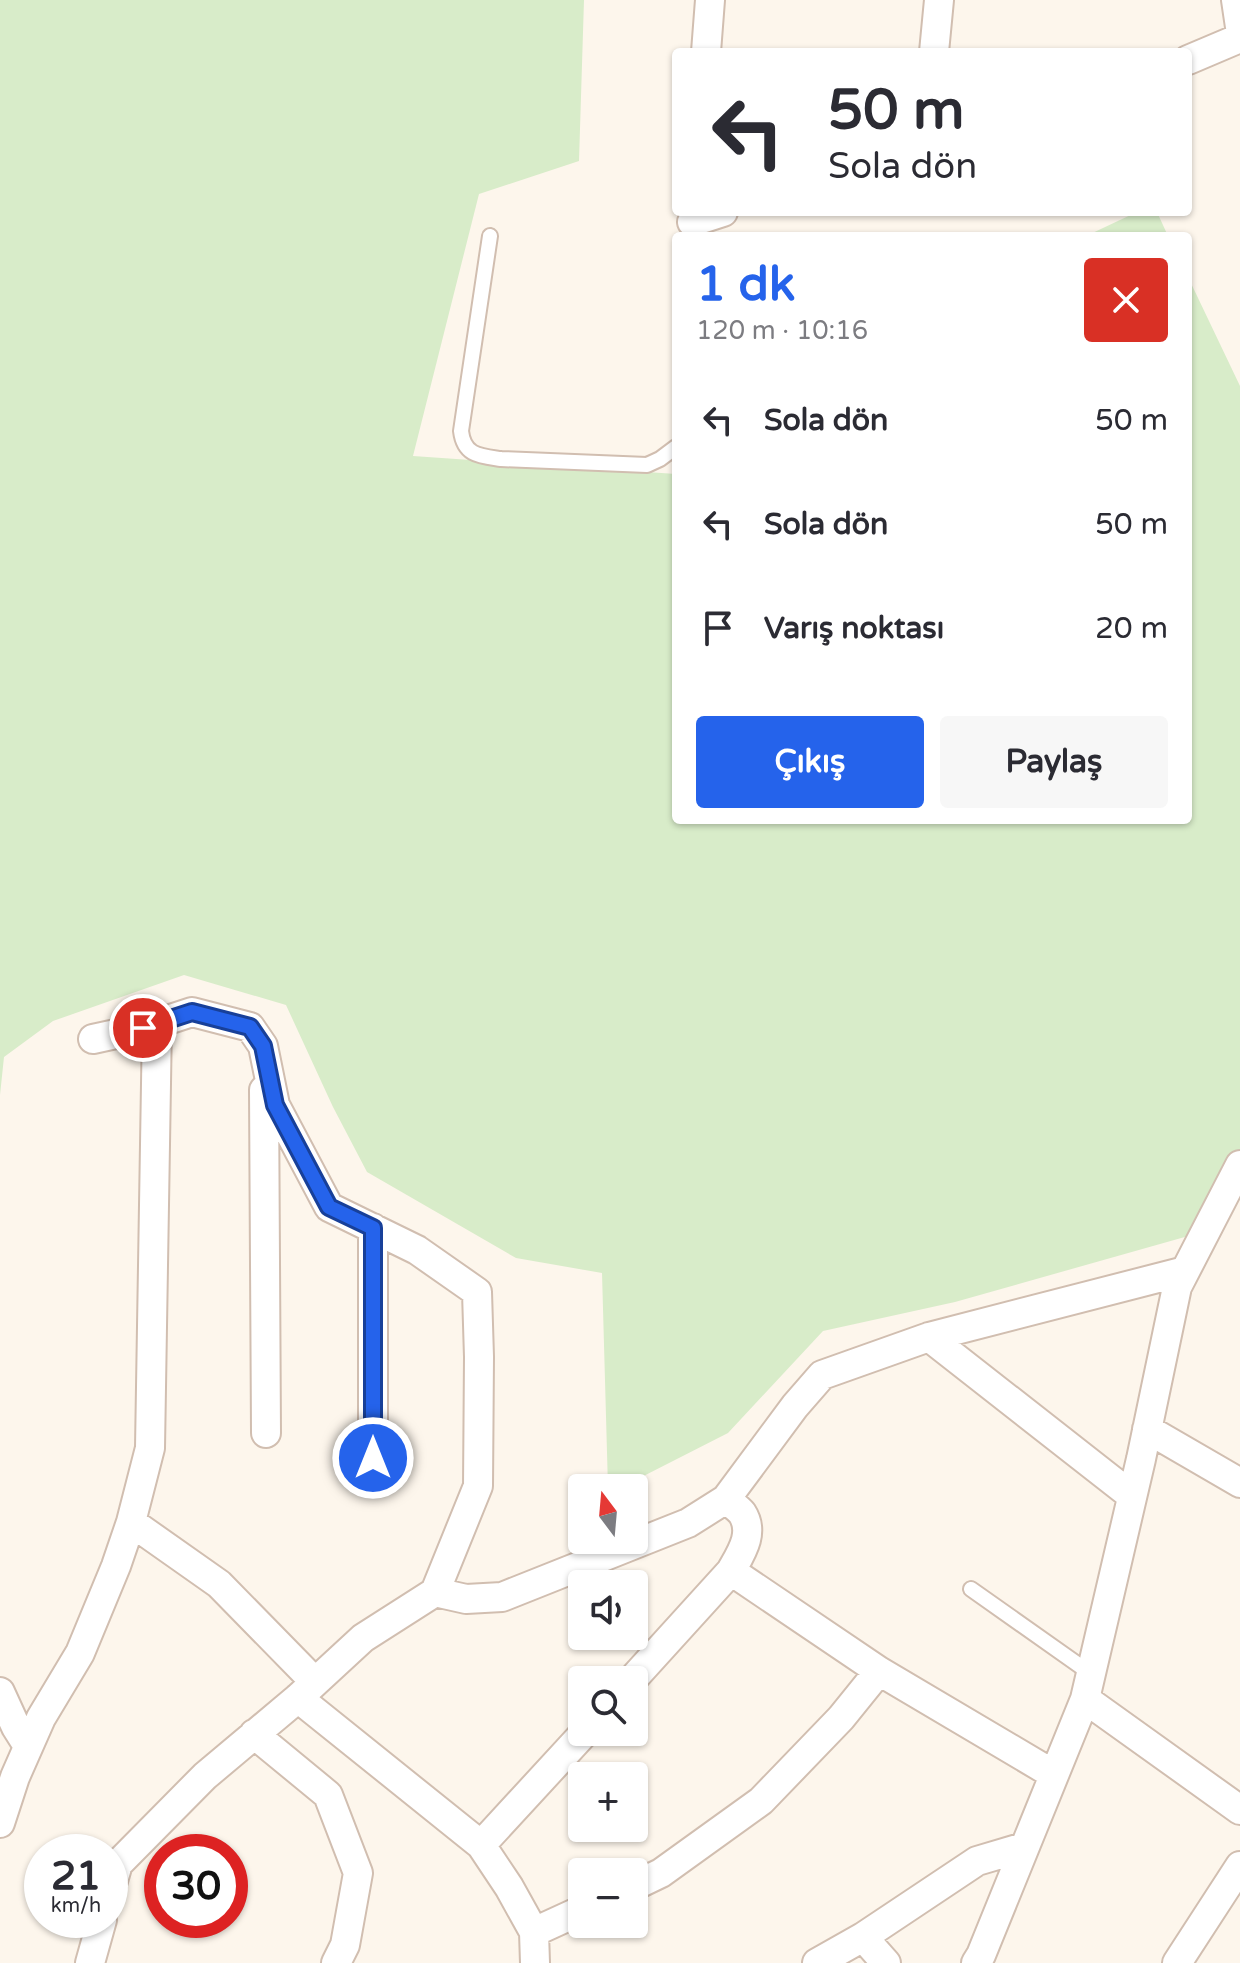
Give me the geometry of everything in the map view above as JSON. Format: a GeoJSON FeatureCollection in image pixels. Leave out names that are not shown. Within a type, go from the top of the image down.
{"type":"FeatureCollection","features":[{"type":"Feature","properties":{"kind":"street"},"geometry":{"type":"LineString","coordinates":[[706,48],[710,0]]}},
{"type":"Feature","properties":{"kind":"street"},"geometry":{"type":"LineString","coordinates":[[934,48],[939,0]]}},
{"type":"Feature","properties":{"kind":"street"},"geometry":{"type":"LineString","coordinates":[[1236,0],[1240,27]]}},
{"type":"Feature","properties":{"kind":"street"},"geometry":{"type":"LineString","coordinates":[[1192,58],[1240,38]]}},
{"type":"Feature","properties":{"kind":"street"},"geometry":{"type":"LineString","coordinates":[[692,223],[712,216]]}},
{"type":"Feature","properties":{"kind":"street"},"geometry":{"type":"LineString","coordinates":[[93,1039],[192,1012],[250,1027],[263,1046],[275,1105],[329,1207],[417,1250],[477,1292],[478,1486],[435,1592],[363,1638],[205,1776],[128,1854]]}},
{"type":"Feature","properties":{"kind":"street"},"geometry":{"type":"LineString","coordinates":[[0,1823],[15,1777],[41,1718],[80,1653],[131,1522],[150,1448],[157,1023]]}},
{"type":"Feature","properties":{"kind":"street"},"geometry":{"type":"LineString","coordinates":[[263,1046],[266,1433]]}},
{"type":"Feature","properties":{"kind":"street"},"geometry":{"type":"LineString","coordinates":[[976,1963],[1088,1686],[1177,1287],[1240,1165]]}},
{"type":"Feature","properties":{"kind":"street"},"geometry":{"type":"LineString","coordinates":[[373,1228],[373,1458]]}},
{"type":"Feature","properties":{"kind":"street"},"geometry":{"type":"LineString","coordinates":[[435,1592],[466,1599],[502,1597],[688,1523],[726,1499],[822,1375],[929,1337],[1185,1271]]}},
{"type":"Feature","properties":{"kind":"street"},"geometry":{"type":"LineString","coordinates":[[929,1337],[1132,1496]]}},
{"type":"Feature","properties":{"kind":"street"},"geometry":{"type":"LineString","coordinates":[[1147,1429],[1240,1483]]}},
{"type":"Feature","properties":{"kind":"street"},"geometry":{"type":"LineString","coordinates":[[645,1666],[731,1571],[745,1545],[747,1533],[742,1513],[726,1499]]}},
{"type":"Feature","properties":{"kind":"street"},"geometry":{"type":"LineString","coordinates":[[131,1522],[219,1584],[306,1690],[481,1845],[534,1932],[535,1963]]}},
{"type":"Feature","properties":{"kind":"street"},"geometry":{"type":"LineString","coordinates":[[731,1571],[879,1671],[1053,1774]]}},
{"type":"Feature","properties":{"kind":"street"},"geometry":{"type":"LineString","coordinates":[[648,1879],[761,1801],[841,1718],[879,1671]]}},
{"type":"Feature","properties":{"kind":"street"},"geometry":{"type":"LineString","coordinates":[[1088,1686],[1240,1810]]}},
{"type":"Feature","properties":{"kind":"street"},"geometry":{"type":"LineString","coordinates":[[0,1692],[28,1746]]}},
{"type":"Feature","properties":{"kind":"street"},"geometry":{"type":"LineString","coordinates":[[254,1734],[328,1795],[358,1873],[345,1945],[336,1963]]}},
{"type":"Feature","properties":{"kind":"street"},"geometry":{"type":"LineString","coordinates":[[481,1845],[572,1746]]}},
{"type":"Feature","properties":{"kind":"street"},"geometry":{"type":"LineString","coordinates":[[817,1963],[863,1937],[977,1861],[1024,1847]]}},
{"type":"Feature","properties":{"kind":"street"},"geometry":{"type":"LineString","coordinates":[[1177,1963],[1240,1866]]}},
{"type":"Feature","properties":{"kind":"street"},"geometry":{"type":"LineString","coordinates":[[534,1932],[568,1916]]}},
{"type":"Feature","properties":{"kind":"street"},"geometry":{"type":"LineString","coordinates":[[863,1937],[886,1963]]}},
{"type":"Feature","properties":{"kind":"street"},"geometry":{"type":"LineString","coordinates":[[90,1963],[97,1938]]}},
{"type":"Feature","properties":{"kind":"lane"},"geometry":{"type":"LineString","coordinates":[[490,236],[461,431],[464,444],[478,455],[501,459],[647,465],[672,450]]}},
{"type":"Feature","properties":{"kind":"lane"},"geometry":{"type":"LineString","coordinates":[[971,1589],[1088,1686]]}},
{"type":"Feature","properties":{"kind":"green space"},"geometry":{"type":"Polygon","coordinates":[[[0,0],[584,0],[579,161],[479,194],[413,456],[672,474],[672,824],[1192,824],[1192,285],[1240,386],[1240,1165],[1206,1231],[955,1302],[823,1331],[728,1433],[647,1474],[608,1474],[602,1273],[516,1258],[367,1172],[286,1005],[184,975],[53,1021],[4,1057],[0,1095],[0,0]]]}},
{"type":"Feature","properties":{"kind":"green space"},"geometry":{"type":"Polygon","coordinates":[[[1128,216],[1159,216],[1166,232],[1094,232],[1128,216]]]}},
{"type":"Feature","properties":{"kind":"route"},"geometry":{"type":"LineString","coordinates":[[143,1028],[192,1012],[250,1027],[263,1046],[275,1105],[329,1207],[373,1228],[373,1458]]}}]}
